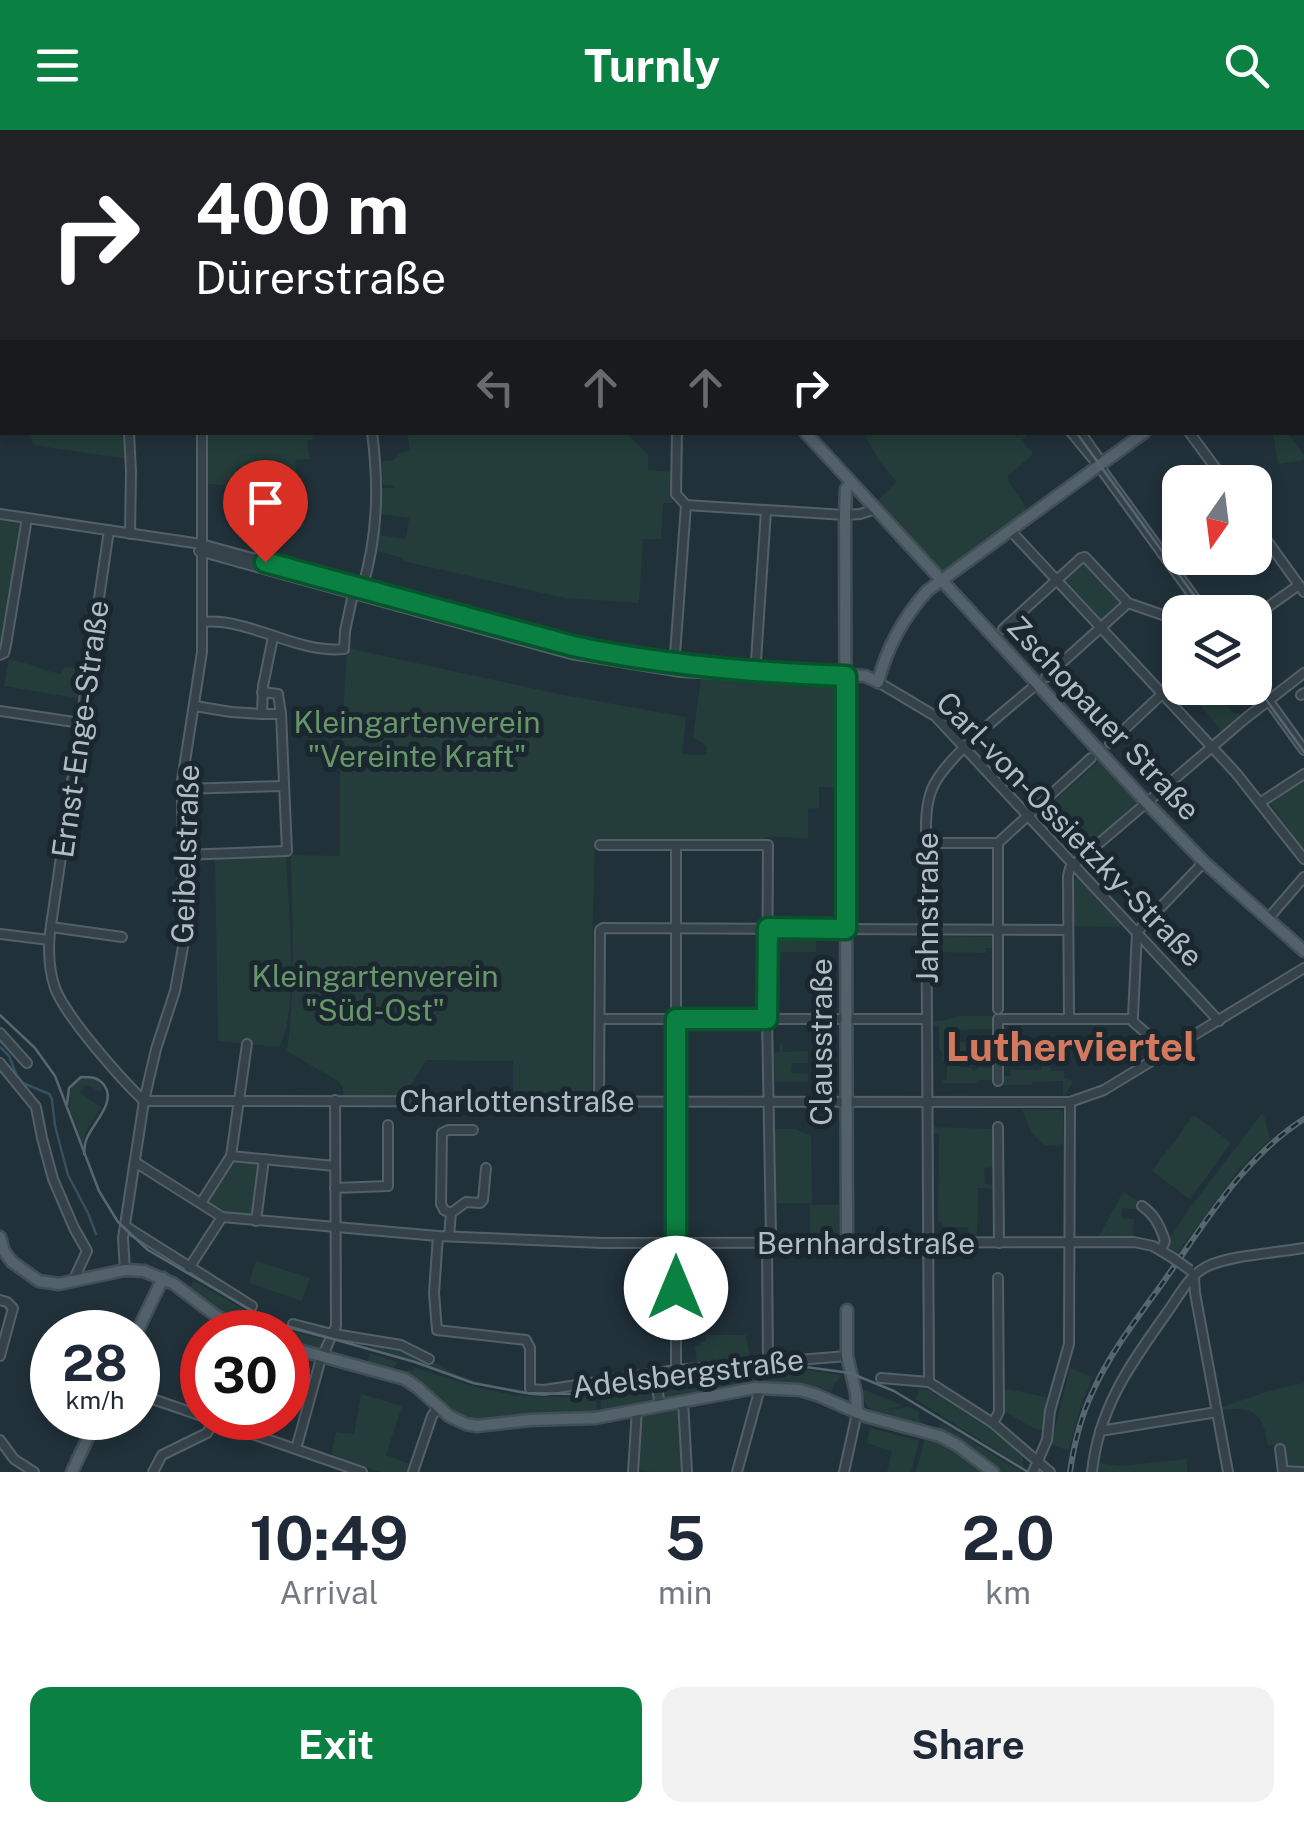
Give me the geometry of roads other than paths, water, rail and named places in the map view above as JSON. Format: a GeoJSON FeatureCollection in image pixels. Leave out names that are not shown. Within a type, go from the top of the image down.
{"type":"FeatureCollection","features":[{"type":"Feature","properties":{"kind":"main road","name":"Zschopauer Straße"},"geometry":{"type":"LineString","coordinates":[[809,435],[941,580],[1042,680],[1147,803],[1204,862],[1304,951]]}},
{"type":"Feature","properties":{"kind":"main road"},"geometry":{"type":"LineString","coordinates":[[846,678],[878,682],[897,632],[919,600],[1141,435]]}},
{"type":"Feature","properties":{"kind":"main road","name":"Clausstraße"},"geometry":{"type":"LineString","coordinates":[[846,1243],[845,516],[846,489],[851,482]]}},
{"type":"Feature","properties":{"kind":"main road"},"geometry":{"type":"LineString","coordinates":[[0,1237],[8,1257],[31,1277],[52,1285],[125,1270],[144,1271],[163,1278],[210,1310]]}},
{"type":"Feature","properties":{"kind":"main road"},"geometry":{"type":"LineString","coordinates":[[148,1310],[163,1278]]}},
{"type":"Feature","properties":{"kind":"main road"},"geometry":{"type":"LineString","coordinates":[[847,1310],[844,1356],[858,1413]]}},
{"type":"Feature","properties":{"kind":"main road"},"geometry":{"type":"LineString","coordinates":[[310,1353],[404,1380],[458,1422],[477,1426],[595,1418],[760,1388],[810,1392],[858,1413],[940,1436],[993,1472]]}},
{"type":"Feature","properties":{"kind":"main road"},"geometry":{"type":"LineString","coordinates":[[72,1472],[87,1440]]}},
{"type":"Feature","properties":{"kind":"street"},"geometry":{"type":"LineString","coordinates":[[129,435],[130,534]]}},
{"type":"Feature","properties":{"kind":"street","name":"Geibelstraße"},"geometry":{"type":"LineString","coordinates":[[125,1270],[122,1246],[144,1101],[181,964],[182,789],[202,652],[202,435]]}},
{"type":"Feature","properties":{"kind":"street"},"geometry":{"type":"LineString","coordinates":[[202,622],[223,622],[302,645],[344,649],[345,631],[372,552],[378,478],[372,435]]}},
{"type":"Feature","properties":{"kind":"street"},"geometry":{"type":"LineString","coordinates":[[678,435],[676,494],[686,506],[845,516],[876,510]]}},
{"type":"Feature","properties":{"kind":"street"},"geometry":{"type":"LineString","coordinates":[[1074,435],[1162,553]]}},
{"type":"Feature","properties":{"kind":"street"},"geometry":{"type":"LineString","coordinates":[[1082,435],[1097,456],[1099,466]]}},
{"type":"Feature","properties":{"kind":"street"},"geometry":{"type":"LineString","coordinates":[[1191,435],[1213,465]]}},
{"type":"Feature","properties":{"kind":"street"},"geometry":{"type":"LineString","coordinates":[[674,668],[686,506]]}},
{"type":"Feature","properties":{"kind":"street"},"geometry":{"type":"LineString","coordinates":[[755,674],[766,511]]}},
{"type":"Feature","properties":{"kind":"street"},"geometry":{"type":"LineString","coordinates":[[0,514],[202,548],[605,657],[674,668],[846,678]]}},
{"type":"Feature","properties":{"kind":"street"},"geometry":{"type":"LineString","coordinates":[[0,655],[6,645],[27,518]]}},
{"type":"Feature","properties":{"kind":"street","name":"Ernst-Enge-Straße"},"geometry":{"type":"LineString","coordinates":[[110,530],[49,940],[50,962],[64,1006],[144,1101]]}},
{"type":"Feature","properties":{"kind":"street"},"geometry":{"type":"LineString","coordinates":[[1010,530],[1162,693]]}},
{"type":"Feature","properties":{"kind":"street"},"geometry":{"type":"LineString","coordinates":[[1272,548],[1301,588],[1272,606]]}},
{"type":"Feature","properties":{"kind":"street"},"geometry":{"type":"LineString","coordinates":[[1003,630],[1085,557],[1128,602],[1162,614]]}},
{"type":"Feature","properties":{"kind":"street","name":"Jahnstraße"},"geometry":{"type":"LineString","coordinates":[[928,1382],[928,803],[940,774],[1128,602]]}},
{"type":"Feature","properties":{"kind":"street"},"geometry":{"type":"LineString","coordinates":[[262,714],[262,692],[274,637]]}},
{"type":"Feature","properties":{"kind":"street"},"geometry":{"type":"LineString","coordinates":[[1272,697],[1304,673]]}},
{"type":"Feature","properties":{"kind":"street","name":"Carl-von-Ossietzky-Straße"},"geometry":{"type":"LineString","coordinates":[[878,682],[935,716],[1219,1020]]}},
{"type":"Feature","properties":{"kind":"street"},"geometry":{"type":"LineString","coordinates":[[182,855],[287,851],[280,695],[262,692]]}},
{"type":"Feature","properties":{"kind":"street"},"geometry":{"type":"LineString","coordinates":[[1110,743],[1162,695]]}},
{"type":"Feature","properties":{"kind":"street"},"geometry":{"type":"LineString","coordinates":[[1173,705],[1262,802],[1304,859]]}},
{"type":"Feature","properties":{"kind":"street"},"geometry":{"type":"LineString","coordinates":[[1069,1020],[1070,868],[1262,705]]}},
{"type":"Feature","properties":{"kind":"street"},"geometry":{"type":"LineString","coordinates":[[1272,705],[1304,750]]}},
{"type":"Feature","properties":{"kind":"street"},"geometry":{"type":"LineString","coordinates":[[195,706],[280,714]]}},
{"type":"Feature","properties":{"kind":"street"},"geometry":{"type":"LineString","coordinates":[[0,711],[81,724]]}},
{"type":"Feature","properties":{"kind":"street"},"geometry":{"type":"LineString","coordinates":[[926,843],[998,843],[1091,758]]}},
{"type":"Feature","properties":{"kind":"street"},"geometry":{"type":"LineString","coordinates":[[1262,802],[1304,774]]}},
{"type":"Feature","properties":{"kind":"street"},"geometry":{"type":"LineString","coordinates":[[182,789],[282,786]]}},
{"type":"Feature","properties":{"kind":"street"},"geometry":{"type":"LineString","coordinates":[[998,843],[998,1081]]}},
{"type":"Feature","properties":{"kind":"street"},"geometry":{"type":"LineString","coordinates":[[600,845],[768,845],[768,1362]]}},
{"type":"Feature","properties":{"kind":"street"},"geometry":{"type":"LineString","coordinates":[[676,846],[676,1370]]}},
{"type":"Feature","properties":{"kind":"street"},"geometry":{"type":"LineString","coordinates":[[1147,1034],[1132,1016],[1137,932],[1204,862]]}},
{"type":"Feature","properties":{"kind":"street"},"geometry":{"type":"LineString","coordinates":[[1273,913],[1304,876]]}},
{"type":"Feature","properties":{"kind":"street"},"geometry":{"type":"LineString","coordinates":[[51,927],[122,938]]}},
{"type":"Feature","properties":{"kind":"street"},"geometry":{"type":"LineString","coordinates":[[599,1101],[600,930],[604,928],[1068,930]]}},
{"type":"Feature","properties":{"kind":"street"},"geometry":{"type":"LineString","coordinates":[[0,934],[49,940]]}},
{"type":"Feature","properties":{"kind":"street"},"geometry":{"type":"LineString","coordinates":[[1034,1472],[1047,1440],[1050,1411],[1070,1344],[1070,1102],[1104,1090],[1304,968]]}},
{"type":"Feature","properties":{"kind":"street"},"geometry":{"type":"LineString","coordinates":[[998,1014],[1069,1020],[1132,1016]]}},
{"type":"Feature","properties":{"kind":"street"},"geometry":{"type":"LineString","coordinates":[[600,1019],[926,1019]]}},
{"type":"Feature","properties":{"kind":"street"},"geometry":{"type":"LineString","coordinates":[[0,1032],[27,1064]]}},
{"type":"Feature","properties":{"kind":"street"},"geometry":{"type":"LineString","coordinates":[[201,1203],[231,1156],[247,1044]]}},
{"type":"Feature","properties":{"kind":"street"},"geometry":{"type":"LineString","coordinates":[[0,1063],[36,1106],[53,1179],[87,1250],[73,1281]]}},
{"type":"Feature","properties":{"kind":"street"},"geometry":{"type":"LineString","coordinates":[[296,1449],[322,1356],[336,1326],[335,1100]]}},
{"type":"Feature","properties":{"kind":"street","name":"Charlottenstraße"},"geometry":{"type":"LineString","coordinates":[[144,1101],[1070,1102]]}},
{"type":"Feature","properties":{"kind":"street"},"geometry":{"type":"LineString","coordinates":[[335,1188],[388,1186],[388,1125]]}},
{"type":"Feature","properties":{"kind":"street"},"geometry":{"type":"LineString","coordinates":[[998,1127],[999,1242]]}},
{"type":"Feature","properties":{"kind":"street"},"geometry":{"type":"LineString","coordinates":[[450,1212],[441,1204],[442,1133],[474,1130]]}},
{"type":"Feature","properties":{"kind":"street"},"geometry":{"type":"LineString","coordinates":[[231,1156],[335,1166]]}},
{"type":"Feature","properties":{"kind":"street"},"geometry":{"type":"LineString","coordinates":[[256,1221],[264,1160]]}},
{"type":"Feature","properties":{"kind":"street","name":"Bernhardstraße"},"geometry":{"type":"LineString","coordinates":[[135,1162],[222,1217],[256,1221],[574,1243],[1134,1242],[1161,1250],[1192,1272]]}},
{"type":"Feature","properties":{"kind":"street"},"geometry":{"type":"LineString","coordinates":[[450,1212],[466,1202],[483,1200],[486,1168]]}},
{"type":"Feature","properties":{"kind":"street"},"geometry":{"type":"LineString","coordinates":[[1142,1206],[1152,1213],[1160,1228],[1165,1241],[1161,1250]]}},
{"type":"Feature","properties":{"kind":"street"},"geometry":{"type":"LineString","coordinates":[[449,1236],[450,1212]]}},
{"type":"Feature","properties":{"kind":"street"},"geometry":{"type":"LineString","coordinates":[[190,1268],[222,1217]]}},
{"type":"Feature","properties":{"kind":"street"},"geometry":{"type":"LineString","coordinates":[[125,1226],[252,1306]]}},
{"type":"Feature","properties":{"kind":"street","name":"Adelsbergstraße"},"geometry":{"type":"LineString","coordinates":[[438,1236],[434,1293],[437,1330],[526,1340],[530,1348],[530,1388],[544,1390],[676,1370],[844,1356]]}},
{"type":"Feature","properties":{"kind":"street"},"geometry":{"type":"LineString","coordinates":[[1092,1472],[1107,1408],[1124,1374],[1192,1272],[1217,1262],[1304,1248]]}},
{"type":"Feature","properties":{"kind":"street"},"geometry":{"type":"LineString","coordinates":[[1192,1272],[1228,1472]]}},
{"type":"Feature","properties":{"kind":"street"},"geometry":{"type":"LineString","coordinates":[[993,1423],[1000,1412],[998,1278]]}},
{"type":"Feature","properties":{"kind":"street"},"geometry":{"type":"LineString","coordinates":[[0,1300],[13,1308],[0,1356]]}},
{"type":"Feature","properties":{"kind":"street"},"geometry":{"type":"LineString","coordinates":[[310,1328],[408,1347],[429,1359]]}},
{"type":"Feature","properties":{"kind":"street"},"geometry":{"type":"LineString","coordinates":[[654,1374],[660,1404]]}},
{"type":"Feature","properties":{"kind":"street"},"geometry":{"type":"LineString","coordinates":[[882,1378],[928,1382],[993,1423],[1050,1472]]}},
{"type":"Feature","properties":{"kind":"street"},"geometry":{"type":"LineString","coordinates":[[737,1472],[760,1388]]}},
{"type":"Feature","properties":{"kind":"street"},"geometry":{"type":"LineString","coordinates":[[682,1401],[688,1472]]}},
{"type":"Feature","properties":{"kind":"street"},"geometry":{"type":"LineString","coordinates":[[413,1472],[438,1407]]}},
{"type":"Feature","properties":{"kind":"street"},"geometry":{"type":"LineString","coordinates":[[633,1472],[637,1409]]}},
{"type":"Feature","properties":{"kind":"street"},"geometry":{"type":"LineString","coordinates":[[1100,1431],[1217,1412]]}},
{"type":"Feature","properties":{"kind":"street"},"geometry":{"type":"LineString","coordinates":[[844,1472],[858,1413]]}},
{"type":"Feature","properties":{"kind":"street"},"geometry":{"type":"LineString","coordinates":[[0,1440],[14,1459],[34,1472]]}},
{"type":"Feature","properties":{"kind":"street"},"geometry":{"type":"LineString","coordinates":[[154,1472],[162,1455],[193,1440]]}},
{"type":"Feature","properties":{"kind":"street"},"geometry":{"type":"LineString","coordinates":[[271,1440],[362,1472]]}},
{"type":"Feature","properties":{"kind":"street"},"geometry":{"type":"LineString","coordinates":[[1280,1449],[1283,1472],[1302,1472]]}},
{"type":"Feature","properties":{"kind":"waterway"},"geometry":{"type":"LineString","coordinates":[[0,1047],[23,1083],[52,1099],[68,1175],[96,1234]]}},
{"type":"Feature","properties":{"kind":"tram line"},"geometry":{"type":"LineString","coordinates":[[1078,435],[1194,595]]}},
{"type":"Feature","properties":{"kind":"tram line"},"geometry":{"type":"LineString","coordinates":[[1270,705],[1304,752]]}},
{"type":"Feature","properties":{"kind":"tram line"},"geometry":{"type":"LineString","coordinates":[[0,1015],[35,1048],[55,1076],[99,1191],[118,1222],[148,1250],[276,1323],[415,1362],[473,1383],[526,1393],[571,1394],[692,1375],[806,1367],[850,1373],[894,1391],[1028,1472]]}},
{"type":"Feature","properties":{"kind":"tram line"},"geometry":{"type":"LineString","coordinates":[[67,1104],[69,1088],[81,1077],[97,1079],[107,1092],[106,1105],[87,1138],[84,1154]]}},
{"type":"Feature","properties":{"kind":"railway"},"geometry":{"type":"LineString","coordinates":[[1070,1472],[1078,1430],[1089,1401],[1126,1334],[1226,1193],[1262,1153],[1304,1119]]}},
{"type":"Feature","properties":{"kind":"district","name":"Lutherviertel"},"geometry":{"type":"Point","coordinates":[1071,1046]}},
{"type":"Feature","properties":{"kind":"park label","name":"Kleingartenverein \"Vereinte Kraft\""},"geometry":{"type":"Point","coordinates":[417,739]}},
{"type":"Feature","properties":{"kind":"park label","name":"Kleingartenverein \"Süd-Ost\""},"geometry":{"type":"Point","coordinates":[375,993]}}]}
